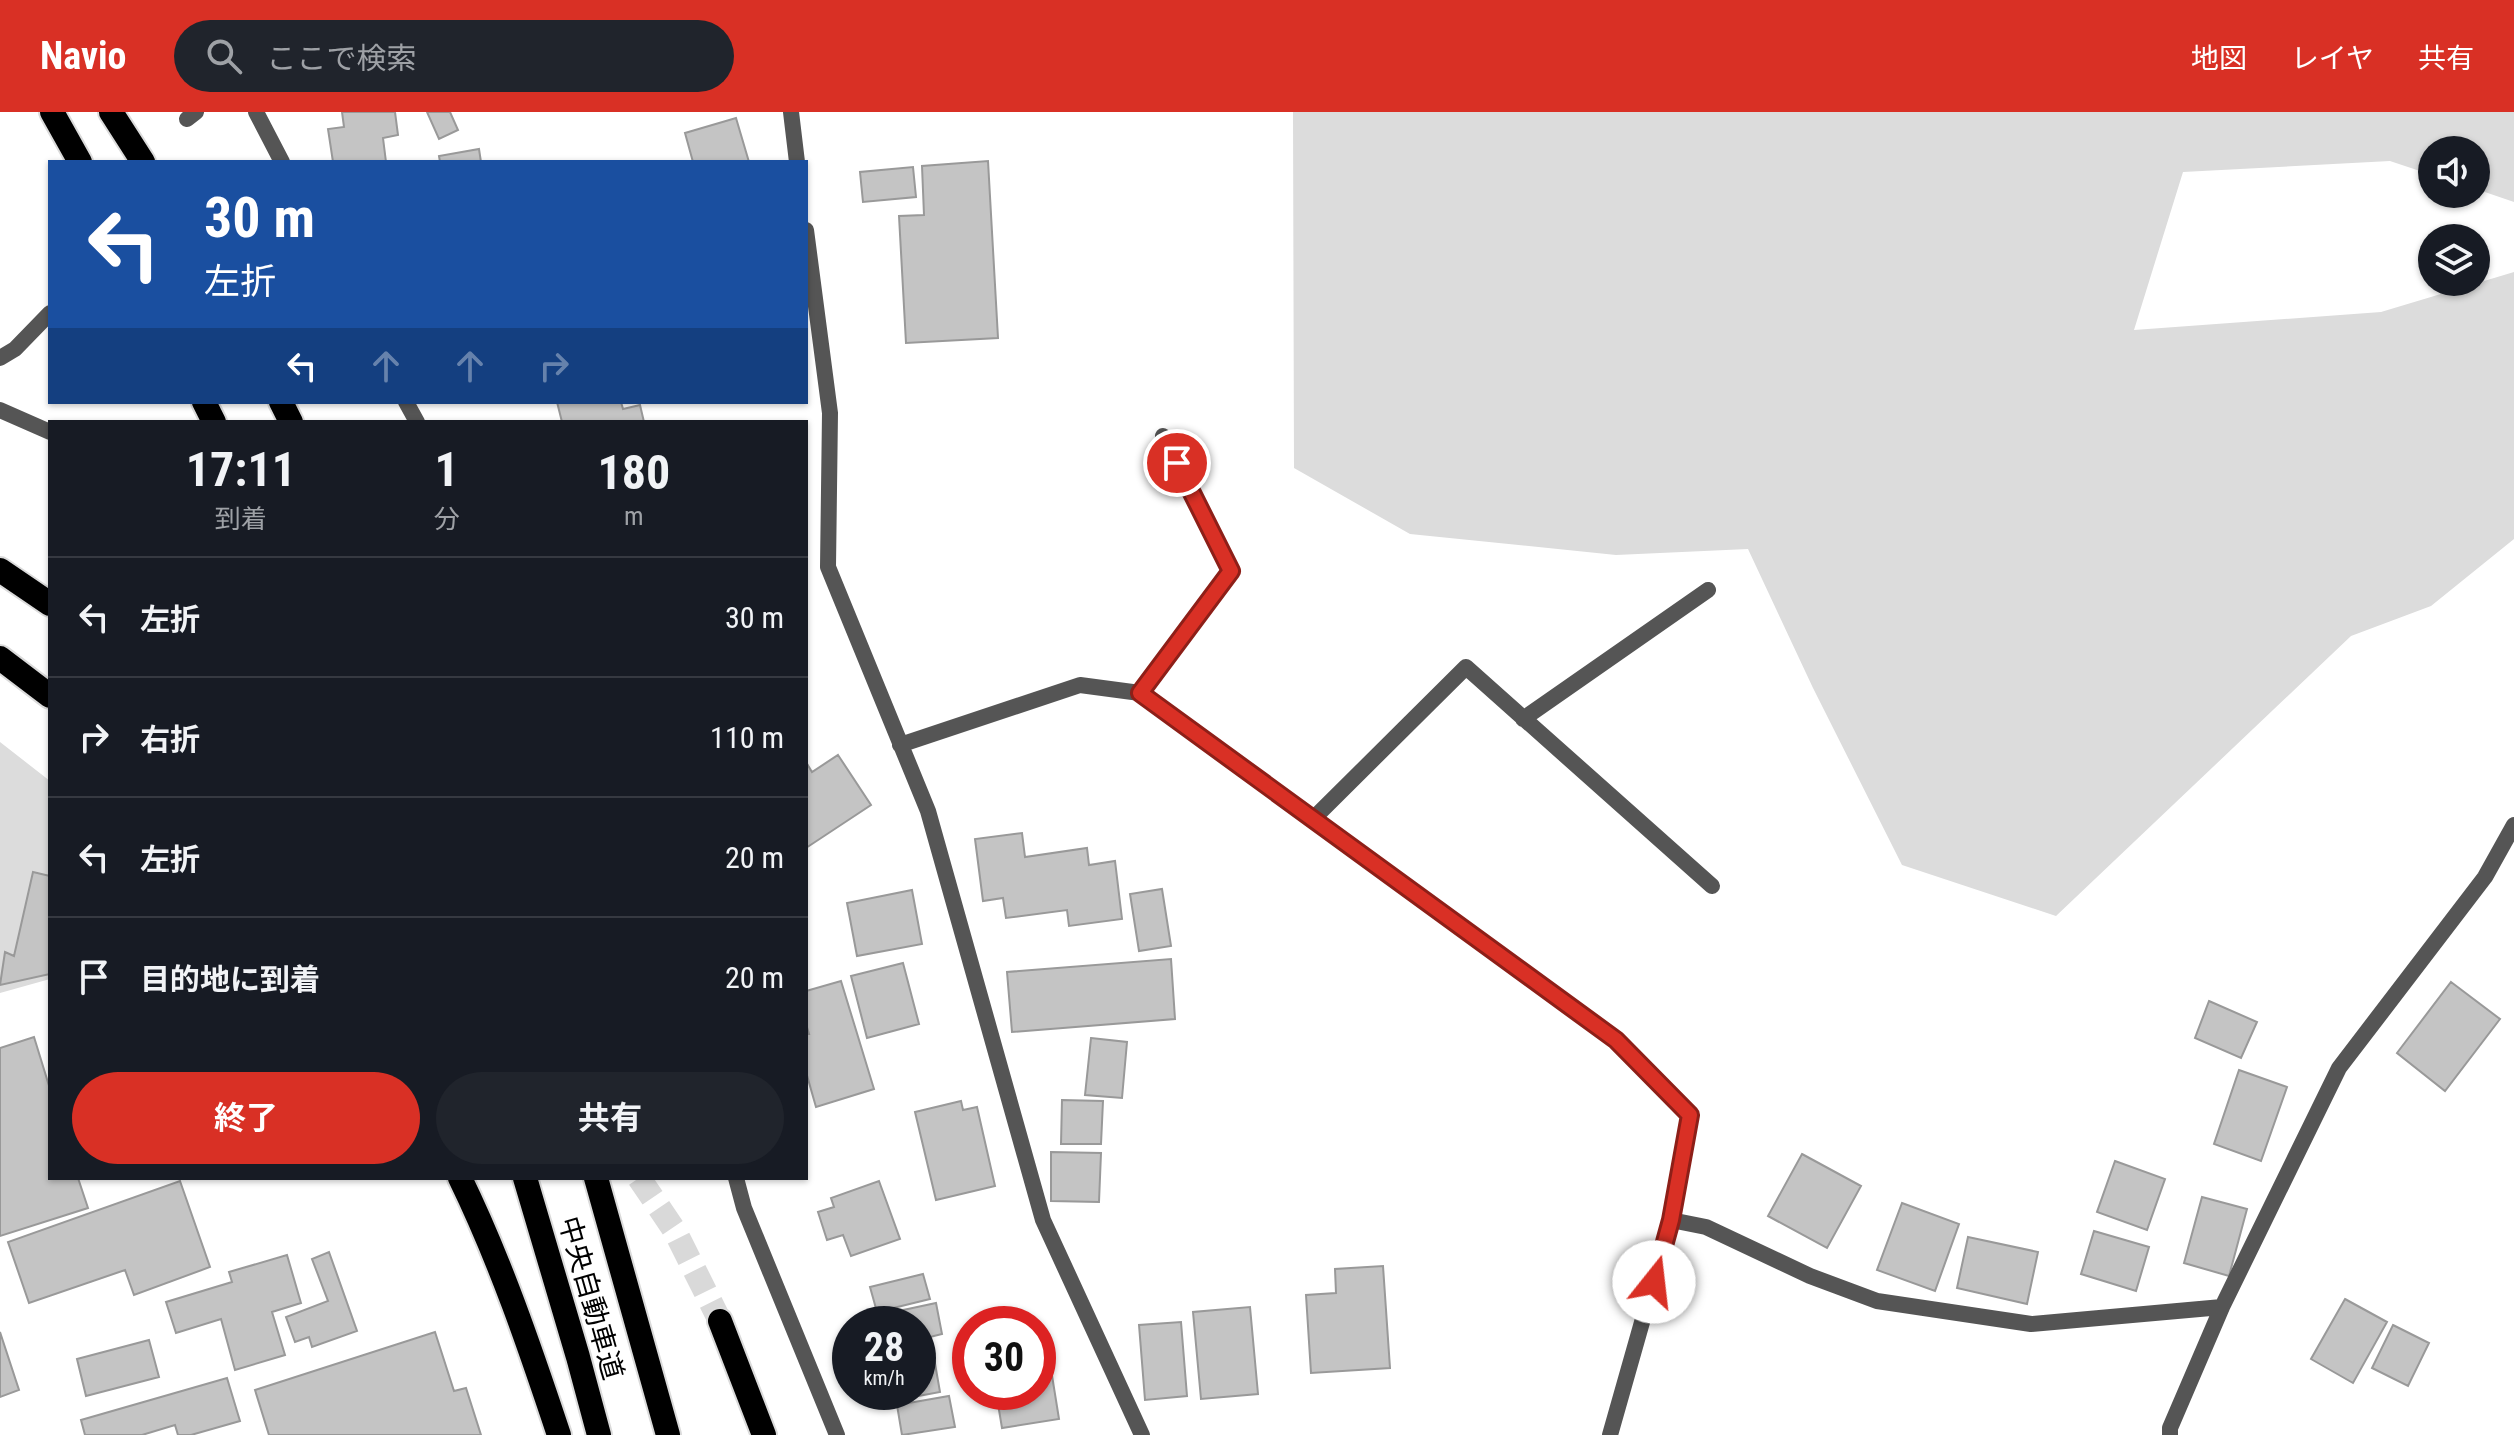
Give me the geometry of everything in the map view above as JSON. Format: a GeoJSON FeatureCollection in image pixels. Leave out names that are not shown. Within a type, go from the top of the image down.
{"type":"FeatureCollection","features":[{"type":"Feature","properties":{"kind":"highway"},"geometry":{"type":"LineString","coordinates":[[52,112],[79,160]]}},
{"type":"Feature","properties":{"kind":"highway"},"geometry":{"type":"LineString","coordinates":[[111,112],[142,160]]}},
{"type":"Feature","properties":{"kind":"highway"},"geometry":{"type":"LineString","coordinates":[[0,570],[48,603]]}},
{"type":"Feature","properties":{"kind":"highway"},"geometry":{"type":"LineString","coordinates":[[0,658],[48,694]]}},
{"type":"Feature","properties":{"kind":"highway"},"geometry":{"type":"LineString","coordinates":[[461,1180],[481,1221],[525,1335],[559,1435]]}},
{"type":"Feature","properties":{"kind":"highway","name":"中央自動車道"},"geometry":{"type":"LineString","coordinates":[[526,1180],[599,1435]]}},
{"type":"Feature","properties":{"kind":"highway","name":"中央自動車道"},"geometry":{"type":"LineString","coordinates":[[597,1180],[668,1435]]}},
{"type":"Feature","properties":{"kind":"highway"},"geometry":{"type":"LineString","coordinates":[[720,1321],[764,1435]]}},
{"type":"Feature","properties":{"kind":"street"},"geometry":{"type":"LineString","coordinates":[[256,112],[281,160]]}},
{"type":"Feature","properties":{"kind":"street"},"geometry":{"type":"LineString","coordinates":[[791,112],[797,160]]}},
{"type":"Feature","properties":{"kind":"street"},"geometry":{"type":"LineString","coordinates":[[808,245],[830,413],[828,567],[928,811],[1043,1220],[1142,1435]]}},
{"type":"Feature","properties":{"kind":"street"},"geometry":{"type":"LineString","coordinates":[[0,358],[15,349],[48,315]]}},
{"type":"Feature","properties":{"kind":"street"},"geometry":{"type":"LineString","coordinates":[[0,410],[48,431]]}},
{"type":"Feature","properties":{"kind":"street"},"geometry":{"type":"LineString","coordinates":[[1140,693],[1231,571],[1163,436]]}},
{"type":"Feature","properties":{"kind":"street"},"geometry":{"type":"LineString","coordinates":[[1523,719],[1708,590]]}},
{"type":"Feature","properties":{"kind":"street"},"geometry":{"type":"LineString","coordinates":[[1313,819],[1466,667],[1712,886]]}},
{"type":"Feature","properties":{"kind":"street"},"geometry":{"type":"LineString","coordinates":[[900,745],[1080,685],[1140,693],[1616,1040],[1690,1115],[1671,1220],[1610,1435]]}},
{"type":"Feature","properties":{"kind":"street"},"geometry":{"type":"LineString","coordinates":[[2170,1435],[2170,1428],[2222,1307],[2339,1068],[2485,877],[2514,825]]}},
{"type":"Feature","properties":{"kind":"street"},"geometry":{"type":"LineString","coordinates":[[737,1180],[744,1208],[837,1435]]}},
{"type":"Feature","properties":{"kind":"street"},"geometry":{"type":"LineString","coordinates":[[1671,1220],[1706,1227],[1810,1276],[1877,1301],[2031,1324],[2222,1307]]}},
{"type":"Feature","properties":{"kind":"shaded area"},"geometry":{"type":"Polygon","coordinates":[[[1293,112],[2514,112],[2514,202],[2490,194],[2490,136],[2418,136],[2418,170],[2390,161],[2183,172],[2134,330],[2381,312],[2434,296],[2490,296],[2490,279],[2514,272],[2514,539],[2431,606],[2351,636],[2056,916],[1902,865],[1813,688],[1748,549],[1616,555],[1410,534],[1294,468],[1293,112]]]}},
{"type":"Feature","properties":{"kind":"shaded area"},"geometry":{"type":"Polygon","coordinates":[[[0,742],[48,779],[48,980],[0,993],[0,742]]]}},
{"type":"Feature","properties":{"kind":"building"},"geometry":{"type":"Polygon","coordinates":[[[342,112],[395,112],[398,135],[383,138],[386,160],[333,160],[328,129],[344,127],[342,112]]]}},
{"type":"Feature","properties":{"kind":"building"},"geometry":{"type":"Polygon","coordinates":[[[427,112],[450,112],[458,130],[439,139],[427,112]]]}},
{"type":"Feature","properties":{"kind":"building"},"geometry":{"type":"Polygon","coordinates":[[[736,118],[748,160],[692,160],[685,133],[736,118]]]}},
{"type":"Feature","properties":{"kind":"building"},"geometry":{"type":"Polygon","coordinates":[[[479,149],[481,160],[440,160],[439,156],[479,149]]]}},
{"type":"Feature","properties":{"kind":"building"},"geometry":{"type":"Polygon","coordinates":[[[988,161],[998,338],[906,343],[899,216],[924,215],[922,166],[988,161]]]}},
{"type":"Feature","properties":{"kind":"building"},"geometry":{"type":"Polygon","coordinates":[[[913,167],[916,197],[863,202],[860,172],[913,167]]]}},
{"type":"Feature","properties":{"kind":"building"},"geometry":{"type":"Polygon","coordinates":[[[558,404],[622,404],[623,409],[640,405],[644,420],[562,420],[558,404]]]}},
{"type":"Feature","properties":{"kind":"building"},"geometry":{"type":"Polygon","coordinates":[[[838,755],[871,805],[808,847],[808,765],[812,772],[838,755]]]}},
{"type":"Feature","properties":{"kind":"building"},"geometry":{"type":"Polygon","coordinates":[[[1022,833],[1025,857],[1087,848],[1089,865],[1115,861],[1122,919],[1069,926],[1067,910],[1006,918],[1003,898],[983,901],[975,839],[1022,833]]]}},
{"type":"Feature","properties":{"kind":"building"},"geometry":{"type":"Polygon","coordinates":[[[33,872],[48,876],[48,974],[0,985],[5,952],[14,956],[33,872]]]}},
{"type":"Feature","properties":{"kind":"building"},"geometry":{"type":"Polygon","coordinates":[[[1162,889],[1171,946],[1139,951],[1130,894],[1162,889]]]}},
{"type":"Feature","properties":{"kind":"building"},"geometry":{"type":"Polygon","coordinates":[[[912,890],[922,944],[857,956],[847,903],[912,890]]]}},
{"type":"Feature","properties":{"kind":"building"},"geometry":{"type":"Polygon","coordinates":[[[1171,959],[1175,1019],[1012,1032],[1007,972],[1171,959]]]}},
{"type":"Feature","properties":{"kind":"building"},"geometry":{"type":"Polygon","coordinates":[[[903,963],[919,1024],[867,1038],[851,976],[903,963]]]}},
{"type":"Feature","properties":{"kind":"building"},"geometry":{"type":"Polygon","coordinates":[[[841,981],[874,1089],[816,1107],[808,1079],[808,990],[841,981]]]}},
{"type":"Feature","properties":{"kind":"building"},"geometry":{"type":"Polygon","coordinates":[[[2451,982],[2500,1019],[2445,1091],[2397,1053],[2451,982]]]}},
{"type":"Feature","properties":{"kind":"building"},"geometry":{"type":"Polygon","coordinates":[[[2209,1001],[2257,1022],[2241,1058],[2195,1038],[2209,1001]]]}},
{"type":"Feature","properties":{"kind":"building"},"geometry":{"type":"Polygon","coordinates":[[[34,1037],[48,1082],[48,1180],[79,1180],[88,1208],[0,1236],[0,1048],[34,1037]]]}},
{"type":"Feature","properties":{"kind":"building"},"geometry":{"type":"Polygon","coordinates":[[[1091,1038],[1127,1042],[1122,1098],[1085,1095],[1091,1038]]]}},
{"type":"Feature","properties":{"kind":"building"},"geometry":{"type":"Polygon","coordinates":[[[2239,1070],[2287,1087],[2261,1161],[2214,1144],[2239,1070]]]}},
{"type":"Feature","properties":{"kind":"building"},"geometry":{"type":"Polygon","coordinates":[[[1062,1100],[1103,1101],[1101,1144],[1061,1144],[1062,1100]]]}},
{"type":"Feature","properties":{"kind":"building"},"geometry":{"type":"Polygon","coordinates":[[[961,1101],[963,1110],[977,1107],[995,1186],[936,1200],[915,1112],[961,1101]]]}},
{"type":"Feature","properties":{"kind":"building"},"geometry":{"type":"Polygon","coordinates":[[[1051,1152],[1101,1153],[1099,1202],[1051,1201],[1051,1152]]]}},
{"type":"Feature","properties":{"kind":"building"},"geometry":{"type":"Polygon","coordinates":[[[1802,1154],[1861,1186],[1827,1248],[1768,1216],[1802,1154]]]}},
{"type":"Feature","properties":{"kind":"building"},"geometry":{"type":"Polygon","coordinates":[[[2115,1161],[2165,1179],[2147,1230],[2097,1212],[2115,1161]]]}},
{"type":"Feature","properties":{"kind":"building"},"geometry":{"type":"Polygon","coordinates":[[[180,1181],[210,1267],[134,1295],[125,1270],[29,1303],[8,1242],[180,1181]]]}},
{"type":"Feature","properties":{"kind":"building"},"geometry":{"type":"Polygon","coordinates":[[[879,1181],[900,1239],[851,1256],[843,1235],[827,1240],[818,1212],[834,1207],[831,1198],[879,1181]]]}},
{"type":"Feature","properties":{"kind":"building"},"geometry":{"type":"Polygon","coordinates":[[[2202,1197],[2247,1209],[2229,1276],[2184,1263],[2202,1197]]]}},
{"type":"Feature","properties":{"kind":"building"},"geometry":{"type":"Polygon","coordinates":[[[1902,1203],[1959,1224],[1935,1291],[1877,1270],[1902,1203]]]}},
{"type":"Feature","properties":{"kind":"building"},"geometry":{"type":"Polygon","coordinates":[[[2094,1231],[2149,1247],[2136,1291],[2081,1274],[2094,1231]]]}},
{"type":"Feature","properties":{"kind":"building"},"geometry":{"type":"Polygon","coordinates":[[[1968,1237],[2038,1252],[2027,1304],[1957,1288],[1968,1237]]]}},
{"type":"Feature","properties":{"kind":"building"},"geometry":{"type":"Polygon","coordinates":[[[329,1252],[357,1331],[312,1347],[309,1337],[295,1342],[286,1317],[328,1301],[312,1259],[329,1252]]]}},
{"type":"Feature","properties":{"kind":"building"},"geometry":{"type":"Polygon","coordinates":[[[287,1255],[301,1303],[272,1312],[285,1355],[235,1370],[221,1319],[176,1333],[166,1302],[232,1282],[229,1272],[287,1255]]]}},
{"type":"Feature","properties":{"kind":"building"},"geometry":{"type":"Polygon","coordinates":[[[1383,1266],[1390,1368],[1311,1373],[1306,1295],[1336,1293],[1335,1269],[1383,1266]]]}},
{"type":"Feature","properties":{"kind":"building"},"geometry":{"type":"Polygon","coordinates":[[[923,1274],[930,1299],[901,1306],[875,1306],[870,1287],[923,1274]]]}},
{"type":"Feature","properties":{"kind":"building"},"geometry":{"type":"Polygon","coordinates":[[[2345,1299],[2387,1322],[2353,1383],[2311,1359],[2345,1299]]]}},
{"type":"Feature","properties":{"kind":"building"},"geometry":{"type":"Polygon","coordinates":[[[936,1303],[942,1334],[936,1336],[936,1306],[922,1306],[936,1303]]]}},
{"type":"Feature","properties":{"kind":"building"},"geometry":{"type":"Polygon","coordinates":[[[1250,1307],[1258,1394],[1201,1399],[1193,1312],[1250,1307]]]}},
{"type":"Feature","properties":{"kind":"building"},"geometry":{"type":"Polygon","coordinates":[[[1181,1322],[1187,1396],[1145,1400],[1139,1325],[1181,1322]]]}},
{"type":"Feature","properties":{"kind":"building"},"geometry":{"type":"Polygon","coordinates":[[[2393,1325],[2429,1343],[2408,1386],[2372,1368],[2393,1325]]]}},
{"type":"Feature","properties":{"kind":"building"},"geometry":{"type":"Polygon","coordinates":[[[0,1332],[19,1390],[0,1397],[0,1332]]]}},
{"type":"Feature","properties":{"kind":"building"},"geometry":{"type":"Polygon","coordinates":[[[435,1332],[454,1391],[466,1388],[481,1435],[269,1435],[255,1390],[435,1332]]]}},
{"type":"Feature","properties":{"kind":"building"},"geometry":{"type":"Polygon","coordinates":[[[149,1340],[159,1377],[86,1396],[77,1359],[149,1340]]]}},
{"type":"Feature","properties":{"kind":"building"},"geometry":{"type":"Polygon","coordinates":[[[936,1369],[940,1392],[936,1393],[936,1369]]]}},
{"type":"Feature","properties":{"kind":"building"},"geometry":{"type":"Polygon","coordinates":[[[227,1378],[240,1421],[191,1435],[178,1435],[175,1425],[142,1435],[85,1435],[81,1420],[227,1378]]]}},
{"type":"Feature","properties":{"kind":"building"},"geometry":{"type":"Polygon","coordinates":[[[949,1396],[955,1427],[902,1435],[898,1410],[936,1410],[936,1398],[949,1396]]]}},
{"type":"Feature","properties":{"kind":"building"},"geometry":{"type":"Polygon","coordinates":[[[1056,1400],[1059,1419],[1002,1428],[999,1410],[1056,1410],[1056,1400]]]}},
{"type":"Feature","properties":{"kind":"tunnel"},"geometry":{"type":"LineString","coordinates":[[640,1180],[675,1231],[720,1321]]}},
{"type":"Feature","properties":{"kind":"route"},"geometry":{"type":"LineString","coordinates":[[1177,463],[1231,571],[1140,693],[1616,1040],[1690,1115],[1671,1220],[1654,1282]]}}]}
